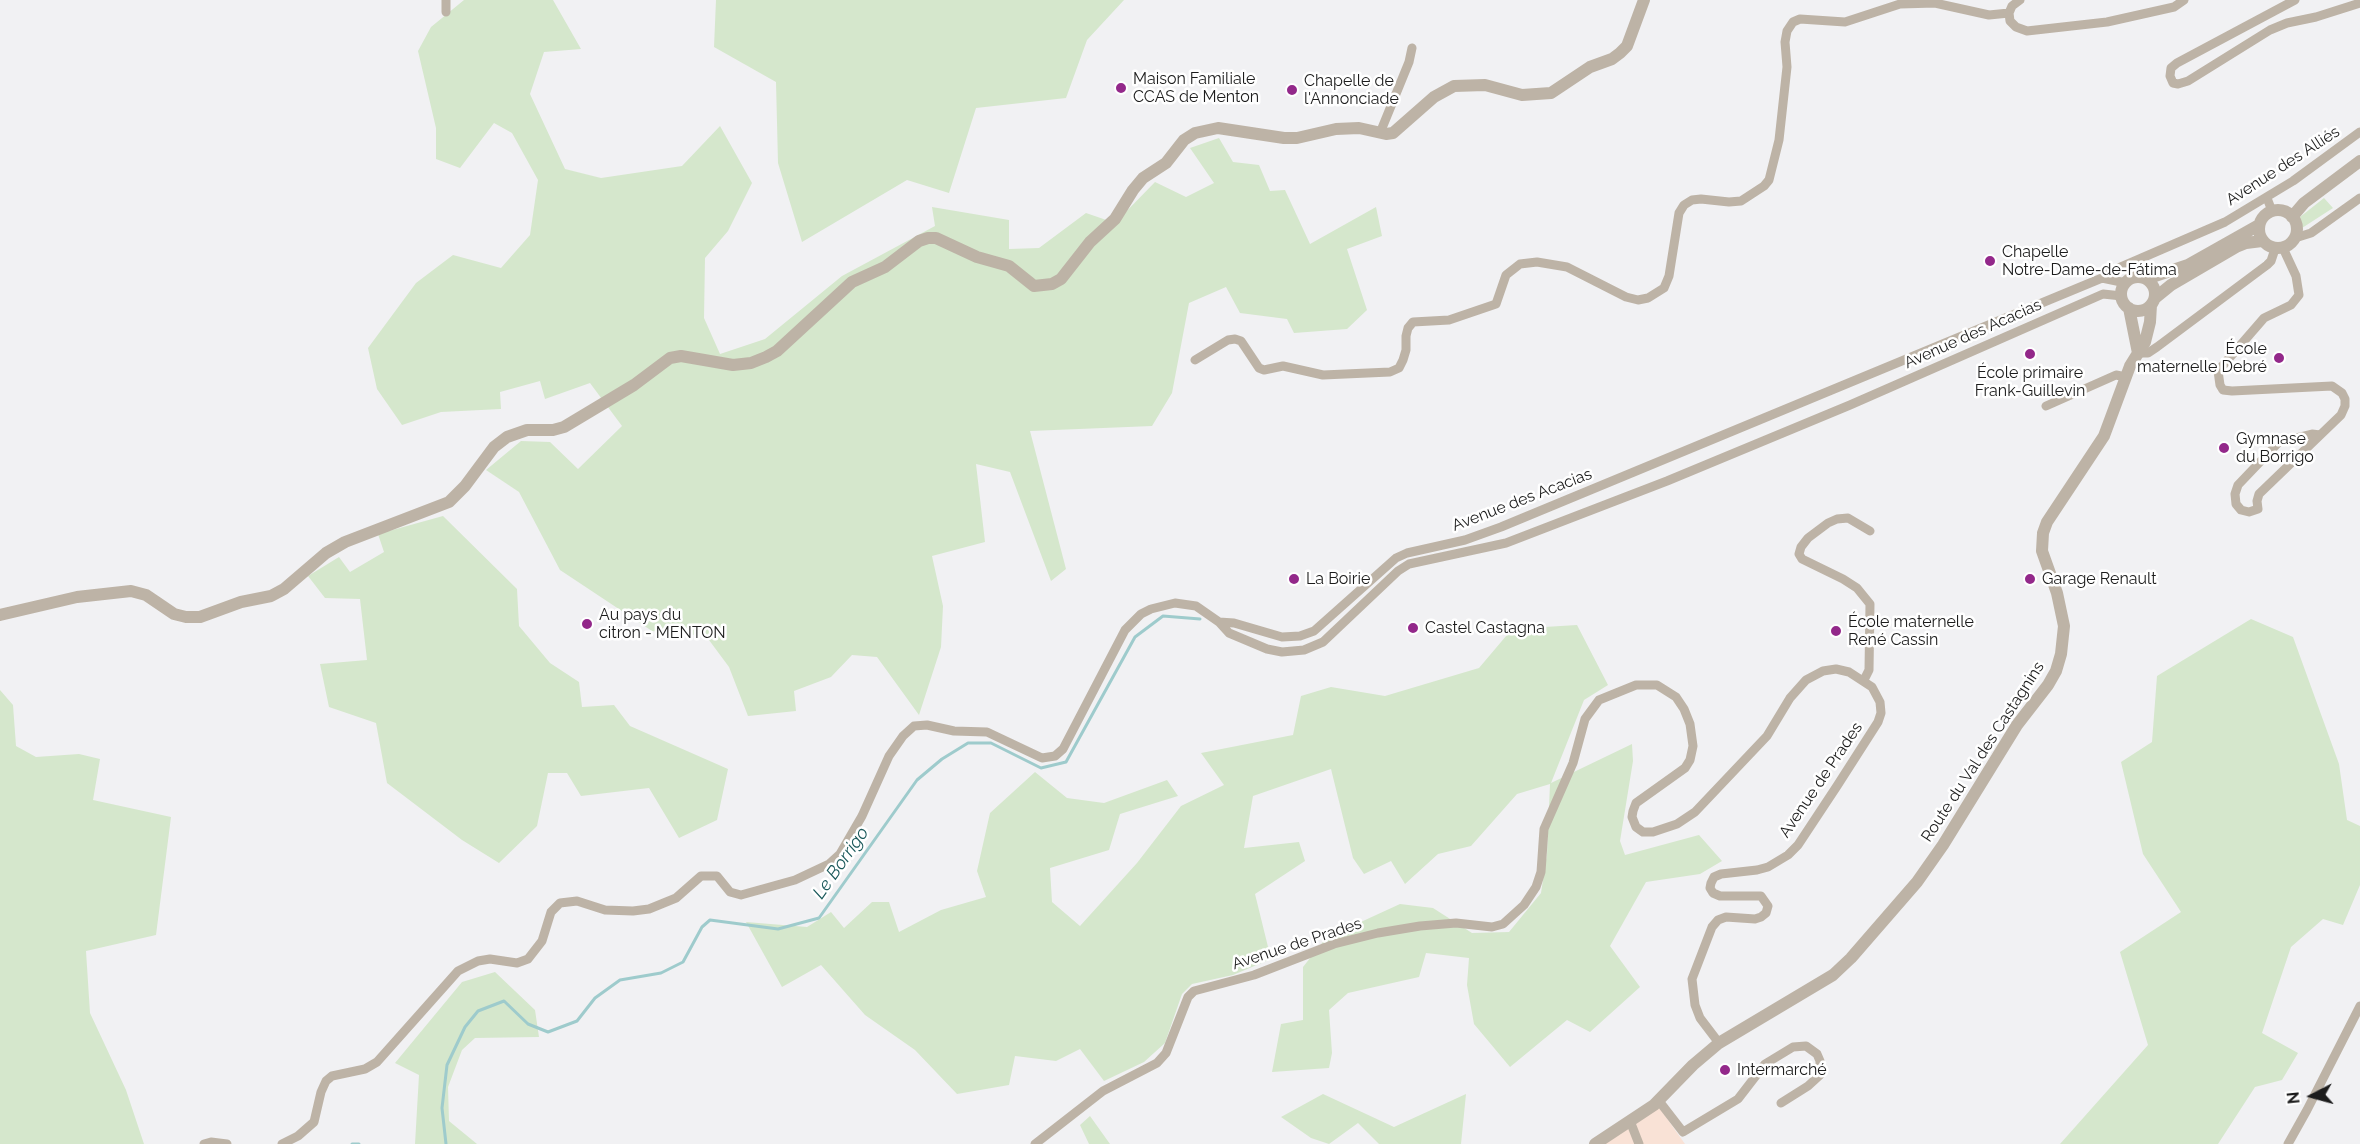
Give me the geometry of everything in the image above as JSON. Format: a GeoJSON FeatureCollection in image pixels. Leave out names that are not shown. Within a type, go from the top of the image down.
{"type":"FeatureCollection","features":[{"type":"Feature","properties":{"kind":"street"},"geometry":{"type":"LineString","coordinates":[[446,0],[446,12]]}},
{"type":"Feature","properties":{"kind":"street"},"geometry":{"type":"LineString","coordinates":[[0,615],[77,597],[131,591],[146,595],[174,614],[200,617],[241,602],[271,596],[284,590],[326,553],[345,542],[448,502],[465,486],[494,447],[507,437],[527,430],[564,428],[634,385],[670,358],[681,356],[733,365],[751,363],[777,351],[852,282],[885,267],[919,241],[936,238],[977,257],[1009,266],[1034,286],[1045,287],[1061,279],[1090,242],[1119,214],[1143,178],[1166,164],[1184,140],[1195,133],[1218,128],[1297,138],[1336,129],[1359,128],[1380,133],[1393,133],[1428,102],[1454,86],[1485,85],[1522,95],[1538,95],[1558,90],[1590,67],[1612,59],[1620,53],[1626,46],[1644,0]]}},
{"type":"Feature","properties":{"kind":"street"},"geometry":{"type":"LineString","coordinates":[[2020,0],[2012,6],[2009,14],[2010,21],[2027,32],[2107,22],[2174,7],[2184,0]]}},
{"type":"Feature","properties":{"kind":"street"},"geometry":{"type":"LineString","coordinates":[[2295,0],[2177,63],[2171,68],[2170,76],[2173,82],[2178,84],[2188,81],[2270,30],[2360,3]]}},
{"type":"Feature","properties":{"kind":"street"},"geometry":{"type":"LineString","coordinates":[[1195,360],[1228,340],[1235,339],[1241,341],[1259,368],[1264,370],[1283,366],[1323,375],[1390,372],[1399,368],[1403,360],[1408,328],[1413,322],[1449,320],[1496,304],[1506,275],[1520,264],[1538,262],[1567,267],[1626,297],[1638,300],[1648,298],[1664,288],[1669,276],[1679,213],[1684,205],[1692,200],[1701,199],[1741,201],[1764,186],[1769,180],[1779,140],[1787,68],[1785,42],[1787,31],[1793,22],[1800,19],[1845,22],[1900,4],[1935,3],[1989,15],[2009,14]]}},
{"type":"Feature","properties":{"kind":"street"},"geometry":{"type":"LineString","coordinates":[[1380,133],[1409,62],[1412,48]]}},
{"type":"Feature","properties":{"kind":"street","name":"Avenue des Alliés"},"geometry":{"type":"LineString","coordinates":[[2142,258],[2207,230],[2267,198],[2360,132]]}},
{"type":"Feature","properties":{"kind":"street"},"geometry":{"type":"LineString","coordinates":[[2292,217],[2304,203],[2360,161]]}},
{"type":"Feature","properties":{"kind":"street"},"geometry":{"type":"LineString","coordinates":[[2267,198],[2272,211]]}},
{"type":"Feature","properties":{"kind":"street"},"geometry":{"type":"LineString","coordinates":[[2142,258],[2136,280],[2122,296],[2129,308],[2138,352],[2148,353],[2267,266],[2279,248],[2295,238],[2311,233],[2360,198]]}},
{"type":"Feature","properties":{"kind":"street"},"geometry":{"type":"LineString","coordinates":[[2136,280],[2188,265],[2259,225],[2266,214],[2272,211],[2283,211],[2292,217],[2297,231],[2295,238]]}},
{"type":"Feature","properties":{"kind":"street"},"geometry":{"type":"LineString","coordinates":[[2259,225],[2259,236],[2262,241]]}},
{"type":"Feature","properties":{"kind":"street"},"geometry":{"type":"LineString","coordinates":[[2129,308],[2138,311],[2171,285],[2246,243],[2262,241],[2279,248],[2296,276],[2300,295],[2291,305],[2264,318],[2218,371],[2217,378],[2223,390],[2332,386],[2339,389],[2345,399],[2341,415],[2259,494],[2258,509],[2249,512],[2241,510],[2236,504],[2235,494],[2238,485],[2279,442],[2312,434],[2320,435]]}},
{"type":"Feature","properties":{"kind":"street","name":"Avenue des Acacias"},"geometry":{"type":"LineString","coordinates":[[1219,622],[1234,623],[1282,637],[1300,636],[1314,631],[1396,558],[1407,553],[1465,540],[1501,527],[2102,278],[2107,273],[2142,258]]}},
{"type":"Feature","properties":{"kind":"street"},"geometry":{"type":"LineString","coordinates":[[2102,278],[2136,280],[2152,285],[2153,301]]}},
{"type":"Feature","properties":{"kind":"street","name":"Avenue des Acacias"},"geometry":{"type":"LineString","coordinates":[[1219,622],[1229,633],[1267,649],[1282,652],[1305,650],[1323,642],[1398,571],[1409,564],[1506,543],[1658,484],[1850,405],[2103,294],[2122,296]]}},
{"type":"Feature","properties":{"kind":"street","name":"Route du Val des Castagnins"},"geometry":{"type":"LineString","coordinates":[[1595,1144],[1659,1101],[1693,1065],[1719,1043],[1816,987],[1851,958],[1923,874],[2017,725],[2049,685],[2061,654],[2064,626],[2057,593],[2042,551],[2043,533],[2047,522],[2104,436],[2128,371],[2145,342],[2153,301]]}},
{"type":"Feature","properties":{"kind":"street"},"geometry":{"type":"LineString","coordinates":[[2046,406],[2128,371]]}},
{"type":"Feature","properties":{"kind":"street"},"geometry":{"type":"LineString","coordinates":[[1864,680],[1869,670],[1870,604],[1857,588],[1802,559],[1799,554],[1808,538],[1823,526],[1837,519],[1848,518],[1870,531]]}},
{"type":"Feature","properties":{"kind":"street"},"geometry":{"type":"LineString","coordinates":[[282,1144],[298,1136],[314,1122],[326,1081],[332,1076],[365,1069],[378,1062],[458,971],[478,961],[490,959],[518,963],[528,959],[542,941],[551,912],[561,903],[577,901],[605,910],[633,911],[650,909],[676,898],[701,876],[717,876],[730,892],[741,895],[795,880],[829,864],[840,854],[874,794],[889,756],[903,736],[914,726],[927,725],[954,731],[987,732],[1042,758],[1055,756],[1063,749],[1125,630],[1141,614],[1155,607],[1175,603],[1197,606],[1219,622]]}},
{"type":"Feature","properties":{"kind":"street","name":"Avenue de Prades"},"geometry":{"type":"LineString","coordinates":[[1035,1144],[1103,1091],[1157,1063],[1166,1053],[1188,997],[1194,991],[1254,975],[1334,944],[1378,933],[1456,923],[1492,927],[1503,924],[1524,905],[1536,887],[1541,872],[1544,829],[1573,763],[1585,719],[1599,700],[1636,685],[1657,685],[1676,697],[1684,709],[1690,724],[1692,746],[1690,760],[1685,768],[1636,803],[1633,811],[1632,817],[1636,827],[1643,832],[1653,832],[1677,824],[1695,812],[1767,736],[1790,698],[1815,674],[1836,669],[1849,672],[1872,687],[1880,702],[1881,713],[1878,722],[1798,845],[1788,855],[1768,867],[1721,874],[1714,877],[1711,883],[1710,888],[1719,896],[1761,897],[1768,906],[1766,913],[1755,919],[1734,916],[1718,920],[1712,927],[1692,979],[1695,1005],[1700,1018],[1719,1043]]}},
{"type":"Feature","properties":{"kind":"street"},"geometry":{"type":"LineString","coordinates":[[2288,1144],[2360,1006]]}},
{"type":"Feature","properties":{"kind":"street"},"geometry":{"type":"LineString","coordinates":[[1659,1101],[1683,1132],[1738,1099],[1765,1064],[1793,1047],[1806,1046],[1817,1054],[1820,1061],[1820,1075],[1808,1086],[1781,1102]]}},
{"type":"Feature","properties":{"kind":"street"},"geometry":{"type":"LineString","coordinates":[[1630,1121],[1639,1144]]}},
{"type":"Feature","properties":{"kind":"street"},"geometry":{"type":"LineString","coordinates":[[204,1144],[211,1142],[227,1144]]}},
{"type":"Feature","properties":{"kind":"shaded area"},"geometry":{"type":"Polygon","coordinates":[[[1654,1100],[1685,1144],[1590,1144],[1654,1100]]]}},
{"type":"Feature","properties":{"kind":"green space"},"geometry":{"type":"Polygon","coordinates":[[[464,0],[553,0],[581,49],[544,52],[530,94],[565,169],[601,178],[682,166],[720,126],[752,183],[728,231],[705,258],[704,318],[720,354],[765,339],[842,276],[935,226],[932,207],[1009,220],[1009,249],[1039,248],[1086,213],[1115,223],[1155,182],[1186,197],[1214,183],[1190,148],[1219,138],[1233,162],[1259,165],[1270,191],[1285,190],[1310,244],[1376,207],[1382,236],[1347,249],[1367,310],[1347,329],[1294,333],[1287,319],[1240,313],[1226,287],[1189,303],[1172,393],[1152,426],[1030,431],[1066,569],[1051,581],[1010,472],[976,464],[985,542],[932,556],[943,606],[941,647],[919,715],[877,657],[852,655],[831,677],[794,691],[796,711],[748,716],[729,667],[706,636],[652,631],[560,570],[519,492],[486,470],[521,441],[550,442],[578,469],[622,426],[590,383],[545,399],[540,381],[500,392],[501,409],[441,412],[402,425],[377,389],[368,348],[416,283],[453,255],[501,268],[530,235],[538,180],[512,133],[494,123],[460,168],[436,159],[436,128],[418,51],[431,27],[464,0]]]}},
{"type":"Feature","properties":{"kind":"green space"},"geometry":{"type":"Polygon","coordinates":[[[716,0],[1124,0],[1087,40],[1066,98],[976,108],[949,193],[907,180],[802,242],[778,163],[776,82],[714,47],[716,0]]]}},
{"type":"Feature","properties":{"kind":"green space"},"geometry":{"type":"Polygon","coordinates":[[[2324,198],[2333,208],[2302,228],[2300,217],[2324,198]]]}},
{"type":"Feature","properties":{"kind":"green space"},"geometry":{"type":"Polygon","coordinates":[[[443,516],[517,589],[519,626],[550,663],[579,682],[582,707],[614,705],[630,726],[728,769],[717,820],[679,838],[649,788],[581,796],[567,773],[548,773],[537,826],[499,863],[462,840],[387,783],[376,723],[329,707],[320,664],[367,660],[360,599],[325,598],[308,576],[339,557],[350,572],[384,552],[378,534],[443,516]]]}},
{"type":"Feature","properties":{"kind":"green space"},"geometry":{"type":"Polygon","coordinates":[[[2251,619],[2293,637],[2339,764],[2347,820],[2360,826],[2360,885],[2343,925],[2323,919],[2291,947],[2262,1033],[2298,1053],[2282,1080],[2255,1087],[2218,1144],[2060,1144],[2148,1045],[2120,952],[2181,912],[2143,854],[2121,762],[2152,742],[2157,676],[2251,619]]]}},
{"type":"Feature","properties":{"kind":"green space"},"geometry":{"type":"Polygon","coordinates":[[[1577,625],[1608,685],[1584,700],[1551,783],[1632,744],[1633,761],[1620,841],[1625,855],[1699,835],[1722,861],[1700,874],[1646,882],[1610,946],[1640,987],[1590,1032],[1567,1020],[1510,1067],[1474,1024],[1467,985],[1469,958],[1426,953],[1419,977],[1348,993],[1329,1010],[1332,1053],[1329,1068],[1272,1072],[1281,1024],[1303,1020],[1303,967],[1326,938],[1400,904],[1433,908],[1472,933],[1509,932],[1541,893],[1547,854],[1550,784],[1517,794],[1471,846],[1438,854],[1405,884],[1391,861],[1364,874],[1353,858],[1331,769],[1253,796],[1244,848],[1299,842],[1305,861],[1255,894],[1271,959],[1233,975],[1192,984],[1182,994],[1165,1043],[1144,1062],[1104,1081],[1080,1049],[1056,1061],[1015,1056],[1009,1085],[957,1094],[915,1050],[865,1015],[821,965],[782,987],[746,922],[807,927],[831,912],[844,928],[872,902],[889,902],[899,932],[941,910],[986,897],[977,871],[990,813],[1035,772],[1067,798],[1104,803],[1167,780],[1178,796],[1120,814],[1109,850],[1050,868],[1052,902],[1080,926],[1137,863],[1181,806],[1224,785],[1201,753],[1293,735],[1301,696],[1331,687],[1385,696],[1479,668],[1512,629],[1577,625]]]}},
{"type":"Feature","properties":{"kind":"green space"},"geometry":{"type":"Polygon","coordinates":[[[0,690],[13,705],[16,746],[36,757],[79,754],[100,759],[93,800],[171,817],[156,935],[86,951],[90,1013],[126,1090],[144,1144],[0,1144],[0,690]]]}},
{"type":"Feature","properties":{"kind":"green space"},"geometry":{"type":"Polygon","coordinates":[[[495,972],[535,1010],[539,1037],[475,1038],[462,1050],[448,1087],[449,1121],[477,1144],[415,1144],[419,1075],[395,1063],[462,982],[495,972]]]}},
{"type":"Feature","properties":{"kind":"green space"},"geometry":{"type":"Polygon","coordinates":[[[1323,1094],[1394,1127],[1466,1094],[1461,1144],[1379,1144],[1358,1123],[1329,1144],[1311,1138],[1281,1117],[1323,1094]]]}},
{"type":"Feature","properties":{"kind":"green space"},"geometry":{"type":"Polygon","coordinates":[[[1090,1116],[1110,1144],[1089,1144],[1080,1125],[1090,1116]]]}},
{"type":"Feature","properties":{"kind":"waterway","name":"Le Borrigo"},"geometry":{"type":"LineString","coordinates":[[446,1144],[442,1108],[447,1065],[465,1027],[478,1011],[504,1001],[528,1024],[548,1032],[577,1021],[595,998],[620,980],[661,973],[683,962],[702,927],[710,920],[778,929],[819,918],[917,780],[942,759],[968,743],[991,743],[1041,768],[1066,762],[1135,637],[1163,616],[1200,619]]}},
{"type":"Feature","properties":{"kind":"waterway","name":"Le Borrigo"},"geometry":{"type":"LineString","coordinates":[[352,1144],[359,1144]]}},
{"type":"Feature","properties":{"kind":"place","name":"Maison Familiale CCAS de Menton"},"geometry":{"type":"Point","coordinates":[1121,88]}},
{"type":"Feature","properties":{"kind":"place","name":"Chapelle de l'Annonciade"},"geometry":{"type":"Point","coordinates":[1292,90]}},
{"type":"Feature","properties":{"kind":"place","name":"Chapelle Notre-Dame-de-Fátima"},"geometry":{"type":"Point","coordinates":[1990,261]}},
{"type":"Feature","properties":{"kind":"place","name":"École primaire Frank-Guillevin"},"geometry":{"type":"Point","coordinates":[2030,354]}},
{"type":"Feature","properties":{"kind":"place","name":"École maternelle Debré"},"geometry":{"type":"Point","coordinates":[2279,358]}},
{"type":"Feature","properties":{"kind":"place","name":"Gymnase du Borrigo"},"geometry":{"type":"Point","coordinates":[2224,448]}},
{"type":"Feature","properties":{"kind":"place","name":"La Boirie"},"geometry":{"type":"Point","coordinates":[1294,579]}},
{"type":"Feature","properties":{"kind":"place","name":"Garage Renault"},"geometry":{"type":"Point","coordinates":[2030,579]}},
{"type":"Feature","properties":{"kind":"place","name":"Au pays du citron - MENTON"},"geometry":{"type":"Point","coordinates":[587,624]}},
{"type":"Feature","properties":{"kind":"place","name":"Castel Castagna"},"geometry":{"type":"Point","coordinates":[1413,628]}},
{"type":"Feature","properties":{"kind":"place","name":"École maternelle René Cassin"},"geometry":{"type":"Point","coordinates":[1836,631]}},
{"type":"Feature","properties":{"kind":"place","name":"Intermarché"},"geometry":{"type":"Point","coordinates":[1725,1070]}}]}
